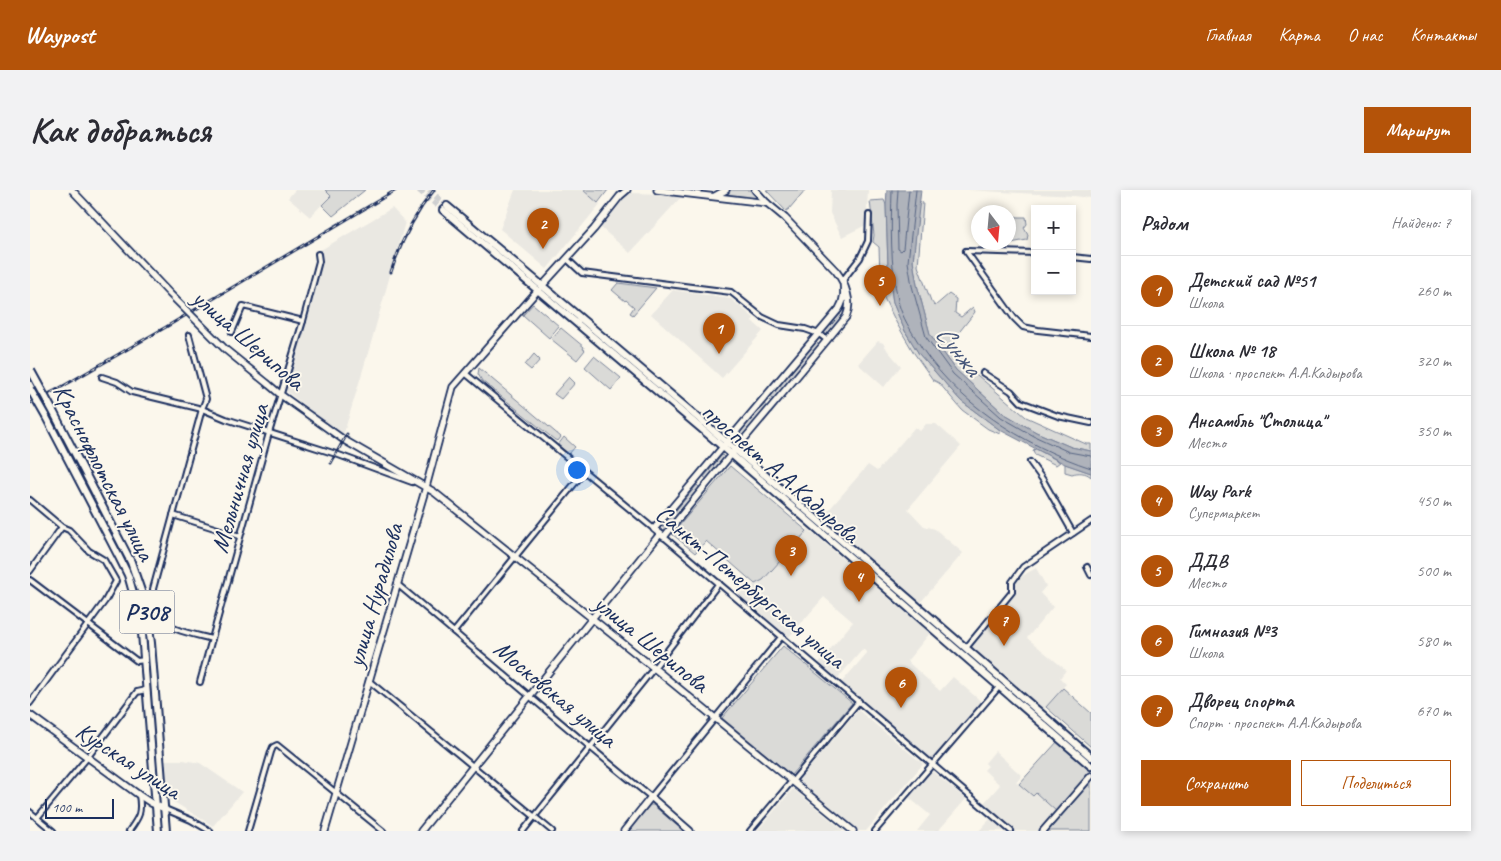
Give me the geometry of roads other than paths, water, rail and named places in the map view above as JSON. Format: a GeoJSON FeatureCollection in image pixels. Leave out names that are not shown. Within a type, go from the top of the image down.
{"type":"FeatureCollection","features":[{"type":"Feature","properties":{"kind":"main road","name":"проспект А.А.Кадырова"},"geometry":{"type":"LineString","coordinates":[[445,208],[724,444],[1091,766]]}},
{"type":"Feature","properties":{"kind":"main road","name":"Краснофлотская улица"},"geometry":{"type":"LineString","coordinates":[[30,370],[121,540],[142,591],[151,643],[166,831]]}},
{"type":"Feature","properties":{"kind":"main road","name":"Краснофлотская улица"},"geometry":{"type":"LineString","coordinates":[[30,388],[128,575],[141,620],[158,831]]}},
{"type":"Feature","properties":{"kind":"main road","name":"проспект А.А.Кадырова"},"geometry":{"type":"LineString","coordinates":[[733,452],[966,648],[1091,757]]}},
{"type":"Feature","properties":{"kind":"street","name":"улица Шерипова"},"geometry":{"type":"LineString","coordinates":[[72,190],[170,294],[226,350],[281,395],[344,440],[426,487],[794,779],[853,831]]}},
{"type":"Feature","properties":{"kind":"street","name":"улица Нурадилова"},"geometry":{"type":"LineString","coordinates":[[325,831],[426,487],[453,387],[517,317],[540,288],[627,190]]}},
{"type":"Feature","properties":{"kind":"street"},"geometry":{"type":"LineString","coordinates":[[657,190],[767,203]]}},
{"type":"Feature","properties":{"kind":"street"},"geometry":{"type":"LineString","coordinates":[[715,196],[726,190]]}},
{"type":"Feature","properties":{"kind":"street"},"geometry":{"type":"LineString","coordinates":[[422,831],[592,619],[846,317],[848,297],[842,280],[836,271],[785,218],[754,190]]}},
{"type":"Feature","properties":{"kind":"street"},"geometry":{"type":"LineString","coordinates":[[654,529],[762,398],[819,334],[843,302],[842,280],[860,258],[868,241],[869,216]]}},
{"type":"Feature","properties":{"kind":"street"},"geometry":{"type":"LineString","coordinates":[[1031,253],[966,251],[1014,318],[1023,327],[1091,336]]}},
{"type":"Feature","properties":{"kind":"street","name":"Мельничная улица"},"geometry":{"type":"LineString","coordinates":[[200,682],[269,433],[303,321],[319,261],[318,254]]}},
{"type":"Feature","properties":{"kind":"street"},"geometry":{"type":"LineString","coordinates":[[1076,257],[1091,259]]}},
{"type":"Feature","properties":{"kind":"street"},"geometry":{"type":"LineString","coordinates":[[567,259],[582,273],[731,292],[762,318],[779,325],[805,329],[819,334],[828,340]]}},
{"type":"Feature","properties":{"kind":"street"},"geometry":{"type":"LineString","coordinates":[[232,332],[243,306],[303,321]]}},
{"type":"Feature","properties":{"kind":"street"},"geometry":{"type":"LineString","coordinates":[[838,308],[846,317]]}},
{"type":"Feature","properties":{"kind":"street","name":"улица Шерипова"},"geometry":{"type":"LineString","coordinates":[[189,335],[206,399],[202,409],[226,419],[336,454],[426,487]]}},
{"type":"Feature","properties":{"kind":"street","name":"Санкт-Петербургская улица"},"geometry":{"type":"LineString","coordinates":[[465,373],[720,583],[1011,831]]}},
{"type":"Feature","properties":{"kind":"street"},"geometry":{"type":"LineString","coordinates":[[983,373],[1011,391],[1021,402],[1058,416],[1091,424]]}},
{"type":"Feature","properties":{"kind":"street"},"geometry":{"type":"LineString","coordinates":[[102,377],[117,382],[132,392],[202,409],[153,589],[159,618],[172,628],[212,639]]}},
{"type":"Feature","properties":{"kind":"street"},"geometry":{"type":"LineString","coordinates":[[762,398],[772,407]]}},
{"type":"Feature","properties":{"kind":"street"},"geometry":{"type":"LineString","coordinates":[[1030,462],[1044,480],[1073,533]]}},
{"type":"Feature","properties":{"kind":"street"},"geometry":{"type":"LineString","coordinates":[[454,632],[584,472]]}},
{"type":"Feature","properties":{"kind":"street"},"geometry":{"type":"LineString","coordinates":[[695,480],[704,487]]}},
{"type":"Feature","properties":{"kind":"street"},"geometry":{"type":"LineString","coordinates":[[30,500],[62,527],[69,530],[89,551],[104,560],[116,581],[105,601],[30,704]]}},
{"type":"Feature","properties":{"kind":"street"},"geometry":{"type":"LineString","coordinates":[[173,515],[240,536]]}},
{"type":"Feature","properties":{"kind":"street"},"geometry":{"type":"LineString","coordinates":[[966,648],[1012,592],[1012,582],[1023,567],[1091,521]]}},
{"type":"Feature","properties":{"kind":"street"},"geometry":{"type":"LineString","coordinates":[[30,571],[62,527]]}},
{"type":"Feature","properties":{"kind":"street"},"geometry":{"type":"LineString","coordinates":[[1087,567],[1091,575]]}},
{"type":"Feature","properties":{"kind":"street"},"geometry":{"type":"LineString","coordinates":[[30,580],[138,661],[145,660]]}},
{"type":"Feature","properties":{"kind":"street"},"geometry":{"type":"LineString","coordinates":[[523,831],[720,583]]}},
{"type":"Feature","properties":{"kind":"street","name":"Московская улица"},"geometry":{"type":"LineString","coordinates":[[397,584],[589,748],[651,797],[690,831]]}},
{"type":"Feature","properties":{"kind":"street"},"geometry":{"type":"LineString","coordinates":[[624,831],[782,636]]}},
{"type":"Feature","properties":{"kind":"street"},"geometry":{"type":"LineString","coordinates":[[369,681],[552,831]]}},
{"type":"Feature","properties":{"kind":"street"},"geometry":{"type":"LineString","coordinates":[[875,831],[999,687]]}},
{"type":"Feature","properties":{"kind":"street"},"geometry":{"type":"LineString","coordinates":[[37,818],[87,758],[137,692],[148,690]]}},
{"type":"Feature","properties":{"kind":"street"},"geometry":{"type":"LineString","coordinates":[[750,831],[859,701]]}},
{"type":"Feature","properties":{"kind":"street","name":"Курская улица"},"geometry":{"type":"LineString","coordinates":[[30,715],[156,806],[191,820],[210,831]]}},
{"type":"Feature","properties":{"kind":"street"},"geometry":{"type":"LineString","coordinates":[[248,831],[271,752],[273,747],[277,745],[383,831]]}},
{"type":"Feature","properties":{"kind":"street"},"geometry":{"type":"LineString","coordinates":[[1043,831],[1091,776]]}},
{"type":"Feature","properties":{"kind":"street"},"geometry":{"type":"LineString","coordinates":[[129,831],[140,812],[139,795]]}},
{"type":"Feature","properties":{"kind":"street"},"geometry":{"type":"LineString","coordinates":[[30,812],[53,831]]}},
{"type":"Feature","properties":{"kind":"water"},"geometry":{"type":"Polygon","coordinates":[[[887,190],[921,190],[913,261],[917,285],[930,334],[956,370],[1003,413],[1036,432],[1071,447],[1091,451],[1091,473],[1065,464],[1000,430],[961,401],[919,354],[905,331],[893,303],[888,266],[887,190]]]}},
{"type":"Feature","properties":{"kind":"tunnel"},"geometry":{"type":"LineString","coordinates":[[419,190],[443,210]]}},
{"type":"Feature","properties":{"kind":"tunnel"},"geometry":{"type":"LineString","coordinates":[[429,190],[447,206]]}},
{"type":"Feature","properties":{"kind":"railway"},"geometry":{"type":"LineString","coordinates":[[30,403],[166,327],[396,190]]}},
{"type":"Feature","properties":{"kind":"railway"},"geometry":{"type":"LineString","coordinates":[[391,272],[409,229],[420,209],[434,190]]}},
{"type":"Feature","properties":{"kind":"railway"},"geometry":{"type":"LineString","coordinates":[[331,463],[347,434]]}},
{"type":"Feature","properties":{"kind":"place","name":"Школа № 18"},"geometry":{"type":"Point","coordinates":[543,249]}},
{"type":"Feature","properties":{"kind":"place","name":"ДДВ"},"geometry":{"type":"Point","coordinates":[880,306]}},
{"type":"Feature","properties":{"kind":"place","name":"Детский сад №51"},"geometry":{"type":"Point","coordinates":[719,354]}},
{"type":"Feature","properties":{"kind":"place","name":"Ансамбль \"Столица\""},"geometry":{"type":"Point","coordinates":[791,576]}},
{"type":"Feature","properties":{"kind":"place","name":"Way Park"},"geometry":{"type":"Point","coordinates":[859,602]}},
{"type":"Feature","properties":{"kind":"place","name":"Дворец спорта"},"geometry":{"type":"Point","coordinates":[1004,646]}},
{"type":"Feature","properties":{"kind":"place","name":"Гимназия №3"},"geometry":{"type":"Point","coordinates":[901,708]}},
{"type":"Feature","properties":{"kind":"water label","name":"Сунжа"},"geometry":{"type":"Point","coordinates":[959,350]}}]}
